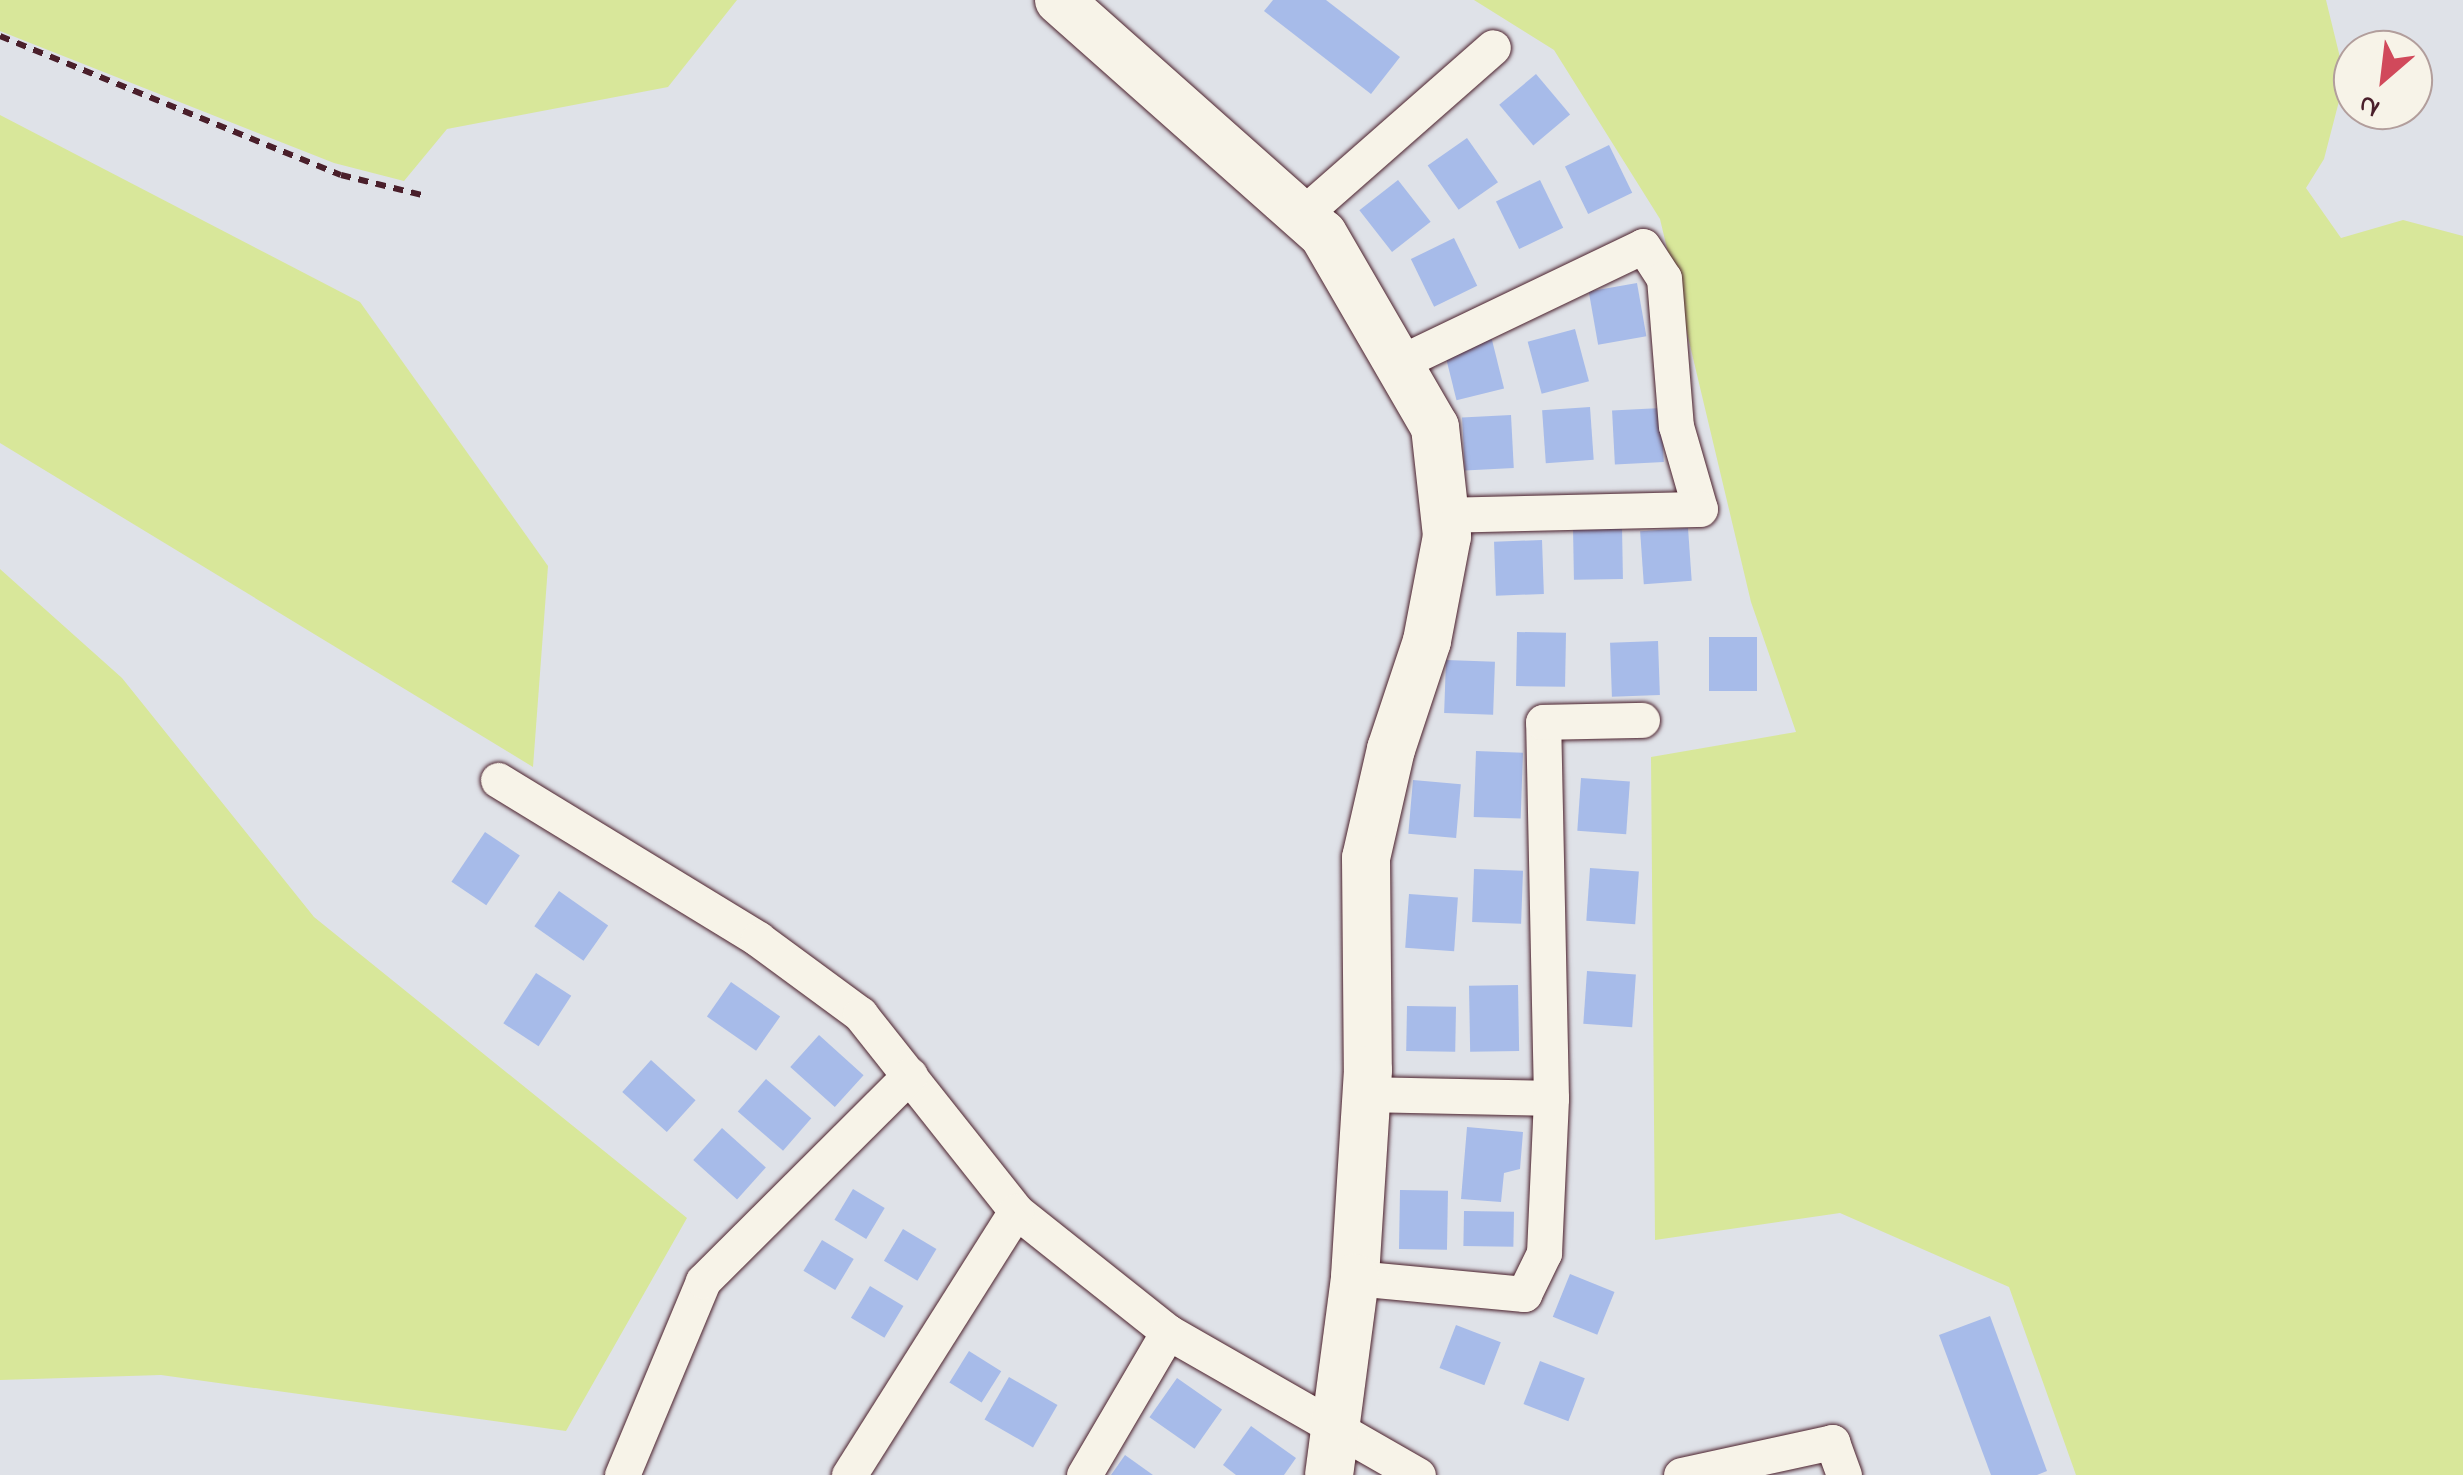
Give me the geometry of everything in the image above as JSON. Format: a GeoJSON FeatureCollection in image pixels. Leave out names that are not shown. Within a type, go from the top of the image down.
{"type":"FeatureCollection","features":[{"type":"Feature","properties":{"kind":"street"},"geometry":{"type":"LineString","coordinates":[[1059,0],[1322,234],[1402,362],[1435,427],[1448,536],[1427,641],[1391,749],[1366,858],[1367,1094],[1355,1278],[1329,1475]]}},
{"type":"Feature","properties":{"kind":"street"},"geometry":{"type":"LineString","coordinates":[[1302,215],[1493,47]]}},
{"type":"Feature","properties":{"kind":"street"},"geometry":{"type":"LineString","coordinates":[[1402,362],[1644,246],[1664,278],[1676,426],[1700,508],[1445,515]]}},
{"type":"Feature","properties":{"kind":"street"},"geometry":{"type":"LineString","coordinates":[[1355,1278],[1524,1294],[1544,1253],[1550,1098],[1543,722],[1642,720]]}},
{"type":"Feature","properties":{"kind":"street"},"geometry":{"type":"LineString","coordinates":[[498,780],[758,939],[860,1014],[1016,1211],[1168,1332],[1418,1475]]}},
{"type":"Feature","properties":{"kind":"street"},"geometry":{"type":"LineString","coordinates":[[622,1475],[703,1281],[910,1074]]}},
{"type":"Feature","properties":{"kind":"street"},"geometry":{"type":"LineString","coordinates":[[1367,1094],[1550,1098]]}},
{"type":"Feature","properties":{"kind":"street"},"geometry":{"type":"LineString","coordinates":[[849,1475],[1016,1211]]}},
{"type":"Feature","properties":{"kind":"street"},"geometry":{"type":"LineString","coordinates":[[1084,1475],[1168,1332]]}},
{"type":"Feature","properties":{"kind":"street"},"geometry":{"type":"LineString","coordinates":[[1681,1475],[1832,1442],[1844,1475]]}},
{"type":"Feature","properties":{"kind":"path"},"geometry":{"type":"LineString","coordinates":[[0,36],[342,174],[426,196]]}},
{"type":"Feature","properties":{"kind":"green space"},"geometry":{"type":"Polygon","coordinates":[[[0,0],[737,0],[668,87],[447,129],[404,181],[334,163],[0,31],[0,0]]]}},
{"type":"Feature","properties":{"kind":"green space"},"geometry":{"type":"Polygon","coordinates":[[[1474,0],[2326,0],[2333,30],[2333,124],[2324,159],[2306,188],[2341,238],[2403,220],[2463,236],[2463,1475],[2076,1475],[2009,1287],[1840,1213],[1655,1240],[1651,757],[1796,732],[1751,602],[1660,219],[1554,50],[1474,0]]]}},
{"type":"Feature","properties":{"kind":"green space"},"geometry":{"type":"Polygon","coordinates":[[[0,115],[360,302],[548,566],[533,767],[0,443],[0,115]]]}},
{"type":"Feature","properties":{"kind":"green space"},"geometry":{"type":"Polygon","coordinates":[[[0,569],[122,678],[314,917],[687,1218],[566,1431],[161,1375],[0,1380],[0,569]]]}},
{"type":"Feature","properties":{"kind":"building"},"geometry":{"type":"Polygon","coordinates":[[[1273,0],[1326,0],[1400,57],[1371,94],[1264,11],[1273,0]]]}},
{"type":"Feature","properties":{"kind":"building"},"geometry":{"type":"Polygon","coordinates":[[[1536,74],[1570,115],[1533,145],[1499,105],[1536,74]]]}},
{"type":"Feature","properties":{"kind":"building"},"geometry":{"type":"Polygon","coordinates":[[[1467,138],[1498,182],[1459,210],[1428,166],[1467,138]]]}},
{"type":"Feature","properties":{"kind":"building"},"geometry":{"type":"Polygon","coordinates":[[[1609,145],[1632,193],[1588,214],[1565,166],[1609,145]]]}},
{"type":"Feature","properties":{"kind":"building"},"geometry":{"type":"Polygon","coordinates":[[[1398,180],[1431,222],[1392,252],[1359,210],[1398,180]]]}},
{"type":"Feature","properties":{"kind":"building"},"geometry":{"type":"Polygon","coordinates":[[[1540,180],[1563,228],[1519,249],[1496,201],[1540,180]]]}},
{"type":"Feature","properties":{"kind":"building"},"geometry":{"type":"Polygon","coordinates":[[[1454,238],[1477,286],[1434,307],[1411,259],[1454,238]]]}},
{"type":"Feature","properties":{"kind":"building"},"geometry":{"type":"Polygon","coordinates":[[[1637,283],[1646,336],[1598,345],[1589,292],[1637,283]]]}},
{"type":"Feature","properties":{"kind":"building"},"geometry":{"type":"Polygon","coordinates":[[[1575,329],[1589,381],[1542,394],[1528,342],[1575,329]]]}},
{"type":"Feature","properties":{"kind":"building"},"geometry":{"type":"Polygon","coordinates":[[[1491,336],[1504,388],[1457,400],[1443,348],[1491,336]]]}},
{"type":"Feature","properties":{"kind":"building"},"geometry":{"type":"Polygon","coordinates":[[[1590,407],[1594,460],[1546,463],[1542,410],[1590,407]]]}},
{"type":"Feature","properties":{"kind":"building"},"geometry":{"type":"Polygon","coordinates":[[[1661,408],[1664,462],[1615,464],[1612,411],[1661,408]]]}},
{"type":"Feature","properties":{"kind":"building"},"geometry":{"type":"Polygon","coordinates":[[[1511,415],[1514,468],[1465,470],[1462,418],[1511,415]]]}},
{"type":"Feature","properties":{"kind":"building"},"geometry":{"type":"Polygon","coordinates":[[[1622,526],[1623,579],[1574,580],[1573,527],[1622,526]]]}},
{"type":"Feature","properties":{"kind":"building"},"geometry":{"type":"Polygon","coordinates":[[[1688,528],[1692,581],[1644,584],[1640,531],[1688,528]]]}},
{"type":"Feature","properties":{"kind":"building"},"geometry":{"type":"Polygon","coordinates":[[[1542,540],[1544,594],[1496,596],[1494,542],[1542,540]]]}},
{"type":"Feature","properties":{"kind":"building"},"geometry":{"type":"Polygon","coordinates":[[[1517,632],[1566,633],[1565,687],[1516,686],[1517,632]]]}},
{"type":"Feature","properties":{"kind":"building"},"geometry":{"type":"Polygon","coordinates":[[[1709,637],[1757,637],[1757,691],[1709,691],[1709,637]]]}},
{"type":"Feature","properties":{"kind":"building"},"geometry":{"type":"Polygon","coordinates":[[[1658,641],[1660,695],[1612,697],[1610,643],[1658,641]]]}},
{"type":"Feature","properties":{"kind":"building"},"geometry":{"type":"Polygon","coordinates":[[[1446,660],[1495,662],[1493,715],[1444,713],[1446,660]]]}},
{"type":"Feature","properties":{"kind":"building"},"geometry":{"type":"Polygon","coordinates":[[[1476,751],[1523,753],[1521,819],[1474,817],[1476,751]]]}},
{"type":"Feature","properties":{"kind":"building"},"geometry":{"type":"Polygon","coordinates":[[[1581,778],[1630,781],[1626,834],[1577,831],[1581,778]]]}},
{"type":"Feature","properties":{"kind":"building"},"geometry":{"type":"Polygon","coordinates":[[[1413,780],[1461,784],[1456,838],[1408,834],[1413,780]]]}},
{"type":"Feature","properties":{"kind":"building"},"geometry":{"type":"Polygon","coordinates":[[[485,832],[520,855],[486,905],[451,882],[485,832]]]}},
{"type":"Feature","properties":{"kind":"building"},"geometry":{"type":"Polygon","coordinates":[[[1590,868],[1639,871],[1635,924],[1586,921],[1590,868]]]}},
{"type":"Feature","properties":{"kind":"building"},"geometry":{"type":"Polygon","coordinates":[[[1474,869],[1523,871],[1521,924],[1472,922],[1474,869]]]}},
{"type":"Feature","properties":{"kind":"building"},"geometry":{"type":"Polygon","coordinates":[[[559,891],[608,925],[583,961],[534,926],[559,891]]]}},
{"type":"Feature","properties":{"kind":"building"},"geometry":{"type":"Polygon","coordinates":[[[1409,894],[1458,897],[1454,951],[1405,948],[1409,894]]]}},
{"type":"Feature","properties":{"kind":"building"},"geometry":{"type":"Polygon","coordinates":[[[1587,971],[1636,974],[1632,1027],[1583,1024],[1587,971]]]}},
{"type":"Feature","properties":{"kind":"building"},"geometry":{"type":"Polygon","coordinates":[[[536,973],[571,996],[539,1046],[503,1023],[536,973]]]}},
{"type":"Feature","properties":{"kind":"building"},"geometry":{"type":"Polygon","coordinates":[[[731,982],[780,1016],[756,1051],[707,1016],[731,982]]]}},
{"type":"Feature","properties":{"kind":"building"},"geometry":{"type":"Polygon","coordinates":[[[1518,985],[1519,1051],[1470,1052],[1469,986],[1518,985]]]}},
{"type":"Feature","properties":{"kind":"building"},"geometry":{"type":"Polygon","coordinates":[[[1407,1006],[1456,1007],[1455,1052],[1406,1051],[1407,1006]]]}},
{"type":"Feature","properties":{"kind":"building"},"geometry":{"type":"Polygon","coordinates":[[[819,1035],[864,1075],[835,1107],[790,1067],[819,1035]]]}},
{"type":"Feature","properties":{"kind":"building"},"geometry":{"type":"Polygon","coordinates":[[[651,1060],[696,1100],[667,1132],[622,1092],[651,1060]]]}},
{"type":"Feature","properties":{"kind":"building"},"geometry":{"type":"Polygon","coordinates":[[[766,1079],[811,1118],[783,1151],[738,1111],[766,1079]]]}},
{"type":"Feature","properties":{"kind":"building"},"geometry":{"type":"Polygon","coordinates":[[[1467,1127],[1523,1132],[1520,1169],[1504,1173],[1501,1202],[1461,1199],[1467,1127]]]}},
{"type":"Feature","properties":{"kind":"building"},"geometry":{"type":"Polygon","coordinates":[[[722,1128],[766,1167],[737,1199],[693,1160],[722,1128]]]}},
{"type":"Feature","properties":{"kind":"building"},"geometry":{"type":"Polygon","coordinates":[[[853,1189],[885,1208],[866,1239],[834,1220],[853,1189]]]}},
{"type":"Feature","properties":{"kind":"building"},"geometry":{"type":"Polygon","coordinates":[[[1400,1190],[1448,1191],[1447,1250],[1399,1249],[1400,1190]]]}},
{"type":"Feature","properties":{"kind":"building"},"geometry":{"type":"Polygon","coordinates":[[[1464,1211],[1514,1212],[1513,1247],[1463,1246],[1464,1211]]]}},
{"type":"Feature","properties":{"kind":"building"},"geometry":{"type":"Polygon","coordinates":[[[903,1229],[936,1249],[917,1281],[884,1261],[903,1229]]]}},
{"type":"Feature","properties":{"kind":"building"},"geometry":{"type":"Polygon","coordinates":[[[822,1240],[854,1259],[835,1290],[803,1271],[822,1240]]]}},
{"type":"Feature","properties":{"kind":"building"},"geometry":{"type":"Polygon","coordinates":[[[1570,1274],[1615,1292],[1597,1335],[1553,1317],[1570,1274]]]}},
{"type":"Feature","properties":{"kind":"building"},"geometry":{"type":"Polygon","coordinates":[[[870,1286],[903,1306],[884,1338],[851,1318],[870,1286]]]}},
{"type":"Feature","properties":{"kind":"building"},"geometry":{"type":"Polygon","coordinates":[[[1990,1316],[2047,1471],[2037,1475],[1991,1475],[1939,1335],[1990,1316]]]}},
{"type":"Feature","properties":{"kind":"building"},"geometry":{"type":"Polygon","coordinates":[[[1456,1325],[1501,1342],[1484,1385],[1440,1368],[1456,1325]]]}},
{"type":"Feature","properties":{"kind":"building"},"geometry":{"type":"Polygon","coordinates":[[[969,1351],[1001,1371],[982,1403],[949,1382],[969,1351]]]}},
{"type":"Feature","properties":{"kind":"building"},"geometry":{"type":"Polygon","coordinates":[[[1540,1361],[1585,1378],[1568,1421],[1524,1404],[1540,1361]]]}},
{"type":"Feature","properties":{"kind":"building"},"geometry":{"type":"Polygon","coordinates":[[[1009,1377],[1057,1405],[1033,1447],[984,1419],[1009,1377]]]}},
{"type":"Feature","properties":{"kind":"building"},"geometry":{"type":"Polygon","coordinates":[[[1177,1378],[1222,1410],[1195,1449],[1149,1417],[1177,1378]]]}},
{"type":"Feature","properties":{"kind":"building"},"geometry":{"type":"Polygon","coordinates":[[[1251,1426],[1296,1458],[1284,1475],[1236,1475],[1223,1465],[1251,1426]]]}},
{"type":"Feature","properties":{"kind":"building"},"geometry":{"type":"Polygon","coordinates":[[[1125,1455],[1153,1475],[1111,1475],[1125,1455]]]}}]}
